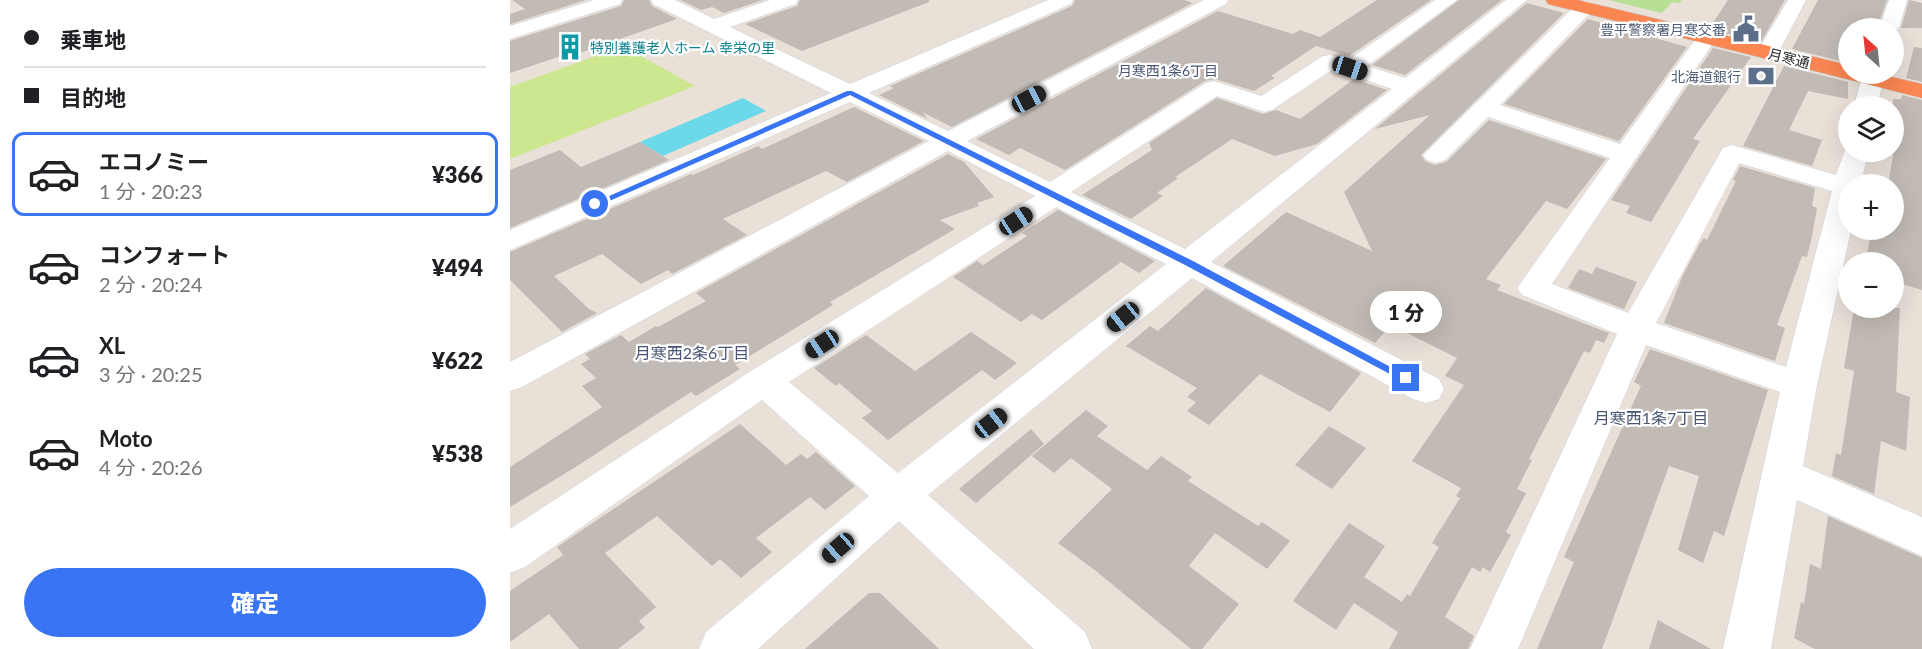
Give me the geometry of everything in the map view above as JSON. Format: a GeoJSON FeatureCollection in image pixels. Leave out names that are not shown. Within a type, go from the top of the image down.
{"type":"FeatureCollection","features":[{"type":"Feature","properties":{"kind":"highway","name":"月寒通"},"geometry":{"type":"LineString","coordinates":[[1555,0],[1838,70]]}},
{"type":"Feature","properties":{"kind":"highway"},"geometry":{"type":"LineString","coordinates":[[1898,84],[1922,91]]}},
{"type":"Feature","properties":{"kind":"street"},"geometry":{"type":"LineString","coordinates":[[510,33],[613,0]]}},
{"type":"Feature","properties":{"kind":"street"},"geometry":{"type":"LineString","coordinates":[[660,0],[948,141],[1190,264],[1426,389]]}},
{"type":"Feature","properties":{"kind":"street"},"geometry":{"type":"LineString","coordinates":[[713,27],[789,0]]}},
{"type":"Feature","properties":{"kind":"street"},"geometry":{"type":"LineString","coordinates":[[510,241],[1064,0]]}},
{"type":"Feature","properties":{"kind":"street"},"geometry":{"type":"LineString","coordinates":[[510,378],[948,141],[1219,0]]}},
{"type":"Feature","properties":{"kind":"street"},"geometry":{"type":"LineString","coordinates":[[1350,68],[1448,0]]}},
{"type":"Feature","properties":{"kind":"street"},"geometry":{"type":"LineString","coordinates":[[723,649],[898,496],[1518,0]]}},
{"type":"Feature","properties":{"kind":"street"},"geometry":{"type":"LineString","coordinates":[[1768,52],[1797,0]]}},
{"type":"Feature","properties":{"kind":"street"},"geometry":{"type":"LineString","coordinates":[[1892,18],[1898,0]]}},
{"type":"Feature","properties":{"kind":"street"},"geometry":{"type":"LineString","coordinates":[[1436,155],[1585,7]]}},
{"type":"Feature","properties":{"kind":"street"},"geometry":{"type":"LineString","coordinates":[[1707,37],[1533,288],[1636,329],[1799,385]]}},
{"type":"Feature","properties":{"kind":"street"},"geometry":{"type":"LineString","coordinates":[[510,553],[764,381],[1053,195],[1214,87],[1264,105],[1331,61],[1410,87]]}},
{"type":"Feature","properties":{"kind":"street"},"geometry":{"type":"LineString","coordinates":[[1483,107],[1624,154]]}},
{"type":"Feature","properties":{"kind":"street"},"geometry":{"type":"LineString","coordinates":[[1494,649],[1636,329],[1732,153],[1838,184]]}},
{"type":"Feature","properties":{"kind":"street"},"geometry":{"type":"LineString","coordinates":[[1747,649],[1799,385],[1838,224]]}},
{"type":"Feature","properties":{"kind":"street"},"geometry":{"type":"LineString","coordinates":[[764,381],[920,513],[1068,649]]}},
{"type":"Feature","properties":{"kind":"street"},"geometry":{"type":"LineString","coordinates":[[1782,474],[1922,537]]}},
{"type":"Feature","properties":{"kind":"green space"},"geometry":{"type":"Polygon","coordinates":[[[1608,0],[1682,0],[1680,3],[1672,2],[1662,13],[1608,0]]]}},
{"type":"Feature","properties":{"kind":"green space"},"geometry":{"type":"Polygon","coordinates":[[[623,46],[695,86],[510,159],[510,87],[623,46]]]}},
{"type":"Feature","properties":{"kind":"water"},"geometry":{"type":"Polygon","coordinates":[[[743,98],[766,111],[663,156],[640,142],[743,98]]]}},
{"type":"Feature","properties":{"kind":"building"},"geometry":{"type":"Polygon","coordinates":[[[512,0],[586,0],[510,24],[510,14],[525,9],[512,0]]]}},
{"type":"Feature","properties":{"kind":"building"},"geometry":{"type":"Polygon","coordinates":[[[624,0],[649,0],[652,6],[677,19],[577,54],[573,52],[510,73],[510,41],[621,6],[624,0]]]}},
{"type":"Feature","properties":{"kind":"building"},"geometry":{"type":"Polygon","coordinates":[[[680,0],[763,0],[724,13],[712,7],[701,10],[680,0]]]}},
{"type":"Feature","properties":{"kind":"building"},"geometry":{"type":"Polygon","coordinates":[[[800,0],[929,0],[929,2],[802,51],[745,24],[797,6],[800,0]]]}},
{"type":"Feature","properties":{"kind":"building"},"geometry":{"type":"Polygon","coordinates":[[[1075,0],[1184,0],[1193,3],[952,127],[922,112],[928,119],[879,95],[894,88],[890,86],[1072,6],[1075,0]]]}},
{"type":"Feature","properties":{"kind":"building"},"geometry":{"type":"Polygon","coordinates":[[[1377,0],[1431,0],[1349,56],[1316,46],[1271,76],[1275,78],[1254,91],[1215,79],[1205,81],[1065,170],[1020,148],[1009,155],[976,139],[1218,11],[1293,34],[1300,30],[1320,37],[1377,0]]]}},
{"type":"Feature","properties":{"kind":"building"},"geometry":{"type":"Polygon","coordinates":[[[1459,0],[1502,0],[1405,75],[1372,65],[1459,0]]]}},
{"type":"Feature","properties":{"kind":"building"},"geometry":{"type":"Polygon","coordinates":[[[1728,0],[1785,0],[1761,42],[1709,29],[1728,0]]]}},
{"type":"Feature","properties":{"kind":"building"},"geometry":{"type":"Polygon","coordinates":[[[1818,0],[1887,0],[1881,18],[1838,18],[1838,60],[1792,49],[1818,0]]]}},
{"type":"Feature","properties":{"kind":"building"},"geometry":{"type":"Polygon","coordinates":[[[1909,0],[1922,3],[1922,28],[1904,28],[1904,18],[1909,0]]]}},
{"type":"Feature","properties":{"kind":"building"},"geometry":{"type":"Polygon","coordinates":[[[1527,3],[1564,13],[1421,155],[1425,161],[1435,165],[1446,162],[1489,120],[1606,159],[1567,209],[1546,201],[1486,279],[1501,285],[1497,290],[1609,333],[1604,343],[1596,340],[1590,353],[1584,351],[1529,459],[1532,460],[1517,489],[1526,493],[1506,532],[1511,535],[1490,572],[1483,567],[1480,572],[1472,567],[1445,617],[1474,636],[1468,649],[1389,649],[1398,632],[1354,603],[1336,630],[1293,601],[1349,523],[1385,546],[1364,577],[1402,602],[1407,594],[1410,596],[1439,547],[1432,543],[1460,498],[1456,496],[1461,488],[1412,461],[1464,385],[1445,376],[1457,358],[1391,325],[1375,343],[1223,266],[1286,212],[1372,251],[1344,192],[1430,115],[1375,129],[1527,3]]]}},
{"type":"Feature","properties":{"kind":"building"},"geometry":{"type":"Polygon","coordinates":[[[1588,19],[1687,47],[1619,141],[1504,104],[1588,19]]]}},
{"type":"Feature","properties":{"kind":"building"},"geometry":{"type":"Polygon","coordinates":[[[1914,47],[1922,48],[1922,82],[1906,78],[1914,47]]]}},
{"type":"Feature","properties":{"kind":"building"},"geometry":{"type":"Polygon","coordinates":[[[1713,48],[1751,57],[1693,139],[1700,141],[1651,222],[1626,213],[1630,206],[1611,200],[1713,48]]]}},
{"type":"Feature","properties":{"kind":"building"},"geometry":{"type":"Polygon","coordinates":[[[1784,66],[1838,80],[1838,84],[1848,84],[1848,96],[1838,97],[1808,91],[1789,130],[1822,140],[1812,166],[1743,146],[1784,66]]]}},
{"type":"Feature","properties":{"kind":"building"},"geometry":{"type":"Polygon","coordinates":[[[1354,79],[1387,90],[1317,144],[1275,156],[1232,139],[1175,177],[1178,178],[1157,193],[1163,196],[1131,219],[1082,195],[1152,150],[1149,143],[1217,98],[1263,114],[1276,110],[1300,119],[1354,79]]]}},
{"type":"Feature","properties":{"kind":"building"},"geometry":{"type":"Polygon","coordinates":[[[1902,95],[1922,100],[1922,290],[1904,284],[1904,252],[1867,252],[1870,240],[1904,240],[1904,174],[1890,174],[1892,162],[1904,162],[1904,96],[1902,95]]]}},
{"type":"Feature","properties":{"kind":"building"},"geometry":{"type":"Polygon","coordinates":[[[854,107],[924,141],[847,182],[826,171],[723,219],[747,235],[672,274],[668,270],[641,284],[602,254],[554,276],[589,309],[597,313],[562,332],[510,280],[510,252],[758,146],[762,149],[854,107]]]}},
{"type":"Feature","properties":{"kind":"building"},"geometry":{"type":"Polygon","coordinates":[[[640,142],[669,160],[510,228],[510,170],[560,150],[581,167],[640,142]]]}},
{"type":"Feature","properties":{"kind":"building"},"geometry":{"type":"Polygon","coordinates":[[[948,154],[964,162],[994,197],[977,203],[979,206],[940,220],[955,229],[830,302],[833,305],[735,365],[740,369],[696,396],[691,392],[510,507],[510,467],[602,407],[582,386],[596,378],[581,364],[590,359],[585,354],[621,335],[629,342],[706,301],[696,293],[948,154]]]}},
{"type":"Feature","properties":{"kind":"building"},"geometry":{"type":"Polygon","coordinates":[[[1740,166],[1815,188],[1812,206],[1817,208],[1812,236],[1807,257],[1802,256],[1777,325],[1785,328],[1775,361],[1664,323],[1682,277],[1700,243],[1704,238],[1707,240],[1736,181],[1733,180],[1740,166]]]}},
{"type":"Feature","properties":{"kind":"building"},"geometry":{"type":"Polygon","coordinates":[[[1058,210],[1155,261],[1139,273],[1121,262],[1042,320],[1032,314],[1021,322],[953,277],[977,261],[983,265],[1027,236],[1022,233],[1058,210]]]}},
{"type":"Feature","properties":{"kind":"building"},"geometry":{"type":"Polygon","coordinates":[[[1596,267],[1637,282],[1624,309],[1568,288],[1579,269],[1592,274],[1596,267]]]}},
{"type":"Feature","properties":{"kind":"building"},"geometry":{"type":"Polygon","coordinates":[[[1206,288],[1361,373],[1330,412],[1260,374],[1209,425],[1187,411],[1196,402],[1187,397],[1197,388],[1126,346],[1150,326],[1158,331],[1206,288]]]}},
{"type":"Feature","properties":{"kind":"building"},"geometry":{"type":"Polygon","coordinates":[[[1852,318],[1900,318],[1896,392],[1910,397],[1906,451],[1881,441],[1874,494],[1832,476],[1836,453],[1841,455],[1854,371],[1844,368],[1852,318]]]}},
{"type":"Feature","properties":{"kind":"building"},"geometry":{"type":"Polygon","coordinates":[[[971,332],[1017,363],[995,380],[982,370],[888,440],[862,418],[872,411],[839,383],[836,386],[814,368],[866,335],[915,371],[971,332]]]}},
{"type":"Feature","properties":{"kind":"building"},"geometry":{"type":"Polygon","coordinates":[[[1650,349],[1768,390],[1724,536],[1714,531],[1703,563],[1678,550],[1699,476],[1669,466],[1602,649],[1537,649],[1574,562],[1564,557],[1641,386],[1634,382],[1650,349]]]}},
{"type":"Feature","properties":{"kind":"building"},"geometry":{"type":"Polygon","coordinates":[[[1086,410],[1108,426],[1097,436],[1147,470],[1161,456],[1192,477],[1188,481],[1258,526],[1262,522],[1290,541],[1267,569],[1215,533],[1189,566],[1239,604],[1202,649],[1191,649],[1058,543],[1112,489],[1071,458],[1054,473],[1032,456],[1086,410]]]}},
{"type":"Feature","properties":{"kind":"building"},"geometry":{"type":"Polygon","coordinates":[[[740,424],[786,465],[801,454],[807,459],[816,452],[855,486],[825,510],[810,497],[756,538],[772,552],[741,578],[720,559],[712,566],[657,516],[605,553],[656,607],[639,621],[645,628],[618,649],[579,649],[549,614],[510,642],[510,591],[563,555],[557,547],[740,424]]]}},
{"type":"Feature","properties":{"kind":"building"},"geometry":{"type":"Polygon","coordinates":[[[1329,426],[1366,448],[1332,489],[1295,465],[1329,426]]]}},
{"type":"Feature","properties":{"kind":"building"},"geometry":{"type":"Polygon","coordinates":[[[1031,429],[1044,444],[976,503],[959,489],[1031,429]]]}},
{"type":"Feature","properties":{"kind":"building"},"geometry":{"type":"Polygon","coordinates":[[[1828,516],[1922,558],[1922,649],[1815,649],[1794,638],[1801,602],[1804,604],[1810,564],[1821,569],[1828,516]]]}},
{"type":"Feature","properties":{"kind":"building"},"geometry":{"type":"Polygon","coordinates":[[[869,593],[880,593],[939,649],[805,649],[869,593]]]}},
{"type":"Feature","properties":{"kind":"building"},"geometry":{"type":"Polygon","coordinates":[[[1658,620],[1711,649],[1649,649],[1658,620]]]}},
{"type":"Feature","properties":{"kind":"place","name":"豊平警察署月寒交番"},"geometry":{"type":"Point","coordinates":[1746,29]}},
{"type":"Feature","properties":{"kind":"place","name":"特別養護老人ホーム 幸栄の里"},"geometry":{"type":"Point","coordinates":[570,47]}},
{"type":"Feature","properties":{"kind":"place","name":"北海道銀行"},"geometry":{"type":"Point","coordinates":[1761,76]}},
{"type":"Feature","properties":{"kind":"district","name":"月寒西1条6丁目"},"geometry":{"type":"Point","coordinates":[1168,70]}},
{"type":"Feature","properties":{"kind":"district","name":"月寒西2条6丁目"},"geometry":{"type":"Point","coordinates":[692,352]}},
{"type":"Feature","properties":{"kind":"district","name":"月寒西1条7丁目"},"geometry":{"type":"Point","coordinates":[1651,417]}},
{"type":"Feature","properties":{"kind":"route"},"geometry":{"type":"LineString","coordinates":[[595,204],[850,92],[1190,264],[1406,378]]}}]}
